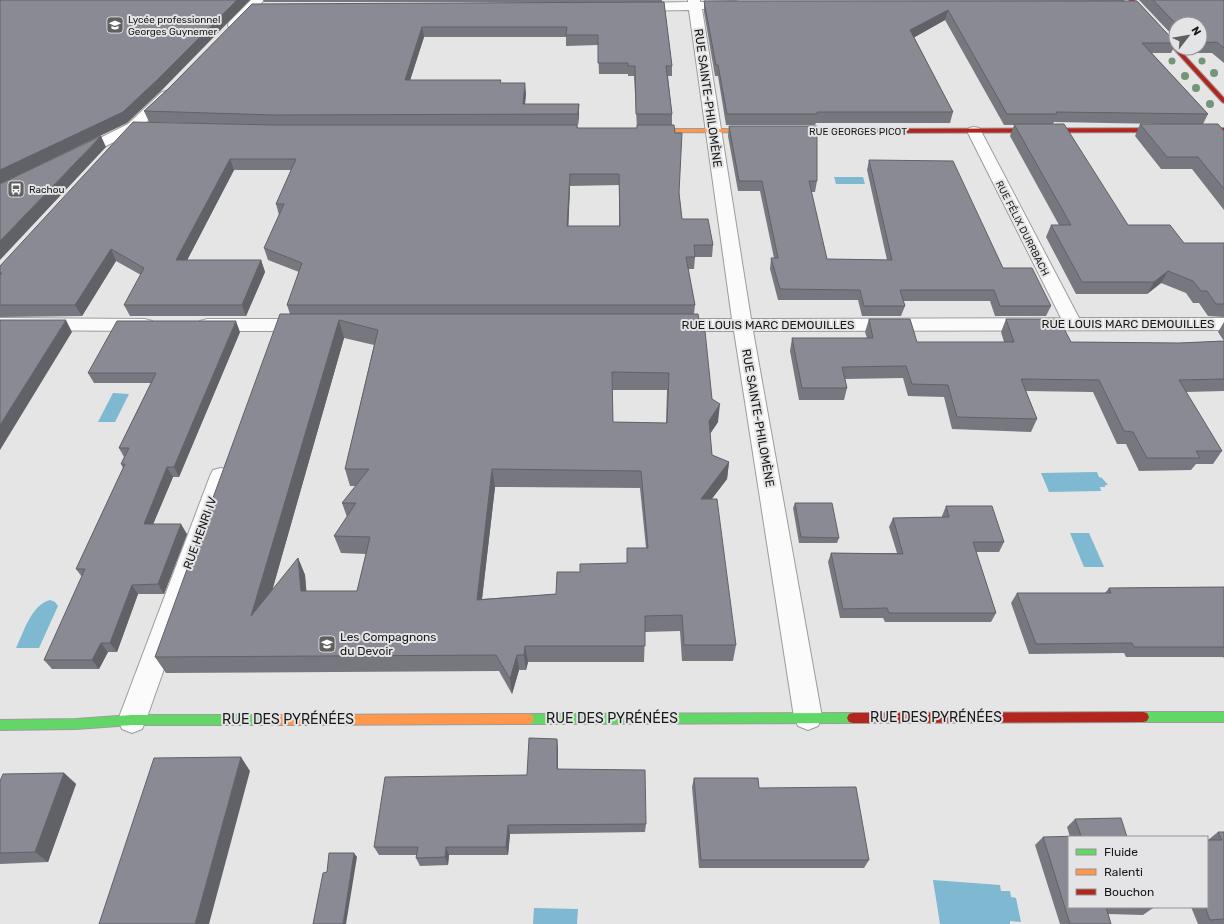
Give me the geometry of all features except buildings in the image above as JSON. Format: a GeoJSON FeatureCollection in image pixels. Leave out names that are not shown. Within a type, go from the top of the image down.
{"type":"FeatureCollection","features":[{"type":"Feature","properties":{"kind":"street"},"geometry":{"type":"LineString","coordinates":[[625,7],[694,3],[750,6]]}},
{"type":"Feature","properties":{"kind":"street","name":"RUE SAINTE-PHILOMÈNE"},"geometry":{"type":"LineString","coordinates":[[694,3],[742,324],[808,717]]}},
{"type":"Feature","properties":{"kind":"street"},"geometry":{"type":"LineString","coordinates":[[1118,6],[1134,3],[1224,101]]}},
{"type":"Feature","properties":{"kind":"street"},"geometry":{"type":"LineString","coordinates":[[225,34],[254,4],[270,8]]}},
{"type":"Feature","properties":{"kind":"street"},"geometry":{"type":"LineString","coordinates":[[119,145],[139,128],[178,84]]}},
{"type":"Feature","properties":{"kind":"street"},"geometry":{"type":"LineString","coordinates":[[63,162],[139,128]]}},
{"type":"Feature","properties":{"kind":"street","name":"RUE GEORGES PICOT"},"geometry":{"type":"LineString","coordinates":[[638,131],[1224,130]]}},
{"type":"Feature","properties":{"kind":"street","name":"RUE FÉLIX DURRBACH"},"geometry":{"type":"LineString","coordinates":[[974,131],[1072,324]]}},
{"type":"Feature","properties":{"kind":"street"},"geometry":{"type":"LineString","coordinates":[[0,324],[166,324]]}},
{"type":"Feature","properties":{"kind":"street","name":"RUE LOUIS MARC DEMOUILLES"},"geometry":{"type":"LineString","coordinates":[[652,325],[1224,324]]}},
{"type":"Feature","properties":{"kind":"street"},"geometry":{"type":"LineString","coordinates":[[190,325],[324,325]]}},
{"type":"Feature","properties":{"kind":"street"},"geometry":{"type":"LineString","coordinates":[[268,349],[276,325]]}},
{"type":"Feature","properties":{"kind":"street","name":"RUE HENRI IV"},"geometry":{"type":"LineString","coordinates":[[132,720],[227,460]]}},
{"type":"Feature","properties":{"kind":"street","name":"RUE DES PYRÉNÉES"},"geometry":{"type":"LineString","coordinates":[[0,725],[76,724],[132,720],[1224,717]]}},
{"type":"Feature","properties":{"kind":"water"},"geometry":{"type":"Polygon","coordinates":[[[834,177],[863,177],[865,184],[836,184],[834,177]]]}},
{"type":"Feature","properties":{"kind":"water"},"geometry":{"type":"Polygon","coordinates":[[[113,393],[129,394],[115,422],[98,422],[113,393]]]}},
{"type":"Feature","properties":{"kind":"water"},"geometry":{"type":"Polygon","coordinates":[[[1097,472],[1099,477],[1102,478],[1108,485],[1105,485],[1105,487],[1100,487],[1101,491],[1049,492],[1041,473],[1097,472]]]}},
{"type":"Feature","properties":{"kind":"water"},"geometry":{"type":"Polygon","coordinates":[[[1070,533],[1089,533],[1104,567],[1084,567],[1070,533]]]}},
{"type":"Feature","properties":{"kind":"water"},"geometry":{"type":"Polygon","coordinates":[[[50,600],[55,602],[58,606],[39,648],[16,648],[33,613],[43,603],[50,600]]]}},
{"type":"Feature","properties":{"kind":"water"},"geometry":{"type":"Polygon","coordinates":[[[933,880],[1000,885],[1001,891],[1010,891],[1011,897],[1016,898],[1021,922],[1010,921],[1010,924],[940,924],[933,880]]]}},
{"type":"Feature","properties":{"kind":"water"},"geometry":{"type":"Polygon","coordinates":[[[534,908],[578,909],[577,924],[533,924],[534,908]]]}},
{"type":"Feature","properties":{"kind":"traffic: fast"},"geometry":{"type":"LineString","coordinates":[[1143,717],[1224,717]]}},
{"type":"Feature","properties":{"kind":"traffic: fast"},"geometry":{"type":"LineString","coordinates":[[528,719],[853,718]]}},
{"type":"Feature","properties":{"kind":"traffic: fast"},"geometry":{"type":"LineString","coordinates":[[0,725],[76,724],[132,720],[280,720]]}},
{"type":"Feature","properties":{"kind":"traffic: slow"},"geometry":{"type":"LineString","coordinates":[[644,131],[845,131]]}},
{"type":"Feature","properties":{"kind":"traffic: slow"},"geometry":{"type":"LineString","coordinates":[[280,720],[528,719]]}},
{"type":"Feature","properties":{"kind":"traffic: jam"},"geometry":{"type":"LineString","coordinates":[[1131,0],[1224,101]]}},
{"type":"Feature","properties":{"kind":"traffic: jam"},"geometry":{"type":"LineString","coordinates":[[845,131],[1224,130]]}},
{"type":"Feature","properties":{"kind":"traffic: jam"},"geometry":{"type":"LineString","coordinates":[[853,718],[1143,717]]}},
{"type":"Feature","properties":{"kind":"place","name":"Lycée professionnel Georges Guynemer"},"geometry":{"type":"Point","coordinates":[115,25]}},
{"type":"Feature","properties":{"kind":"place","name":"Rachou"},"geometry":{"type":"Point","coordinates":[16,189]}},
{"type":"Feature","properties":{"kind":"place","name":"Les Compagnons du Devoir"},"geometry":{"type":"Point","coordinates":[327,644]}}]}
